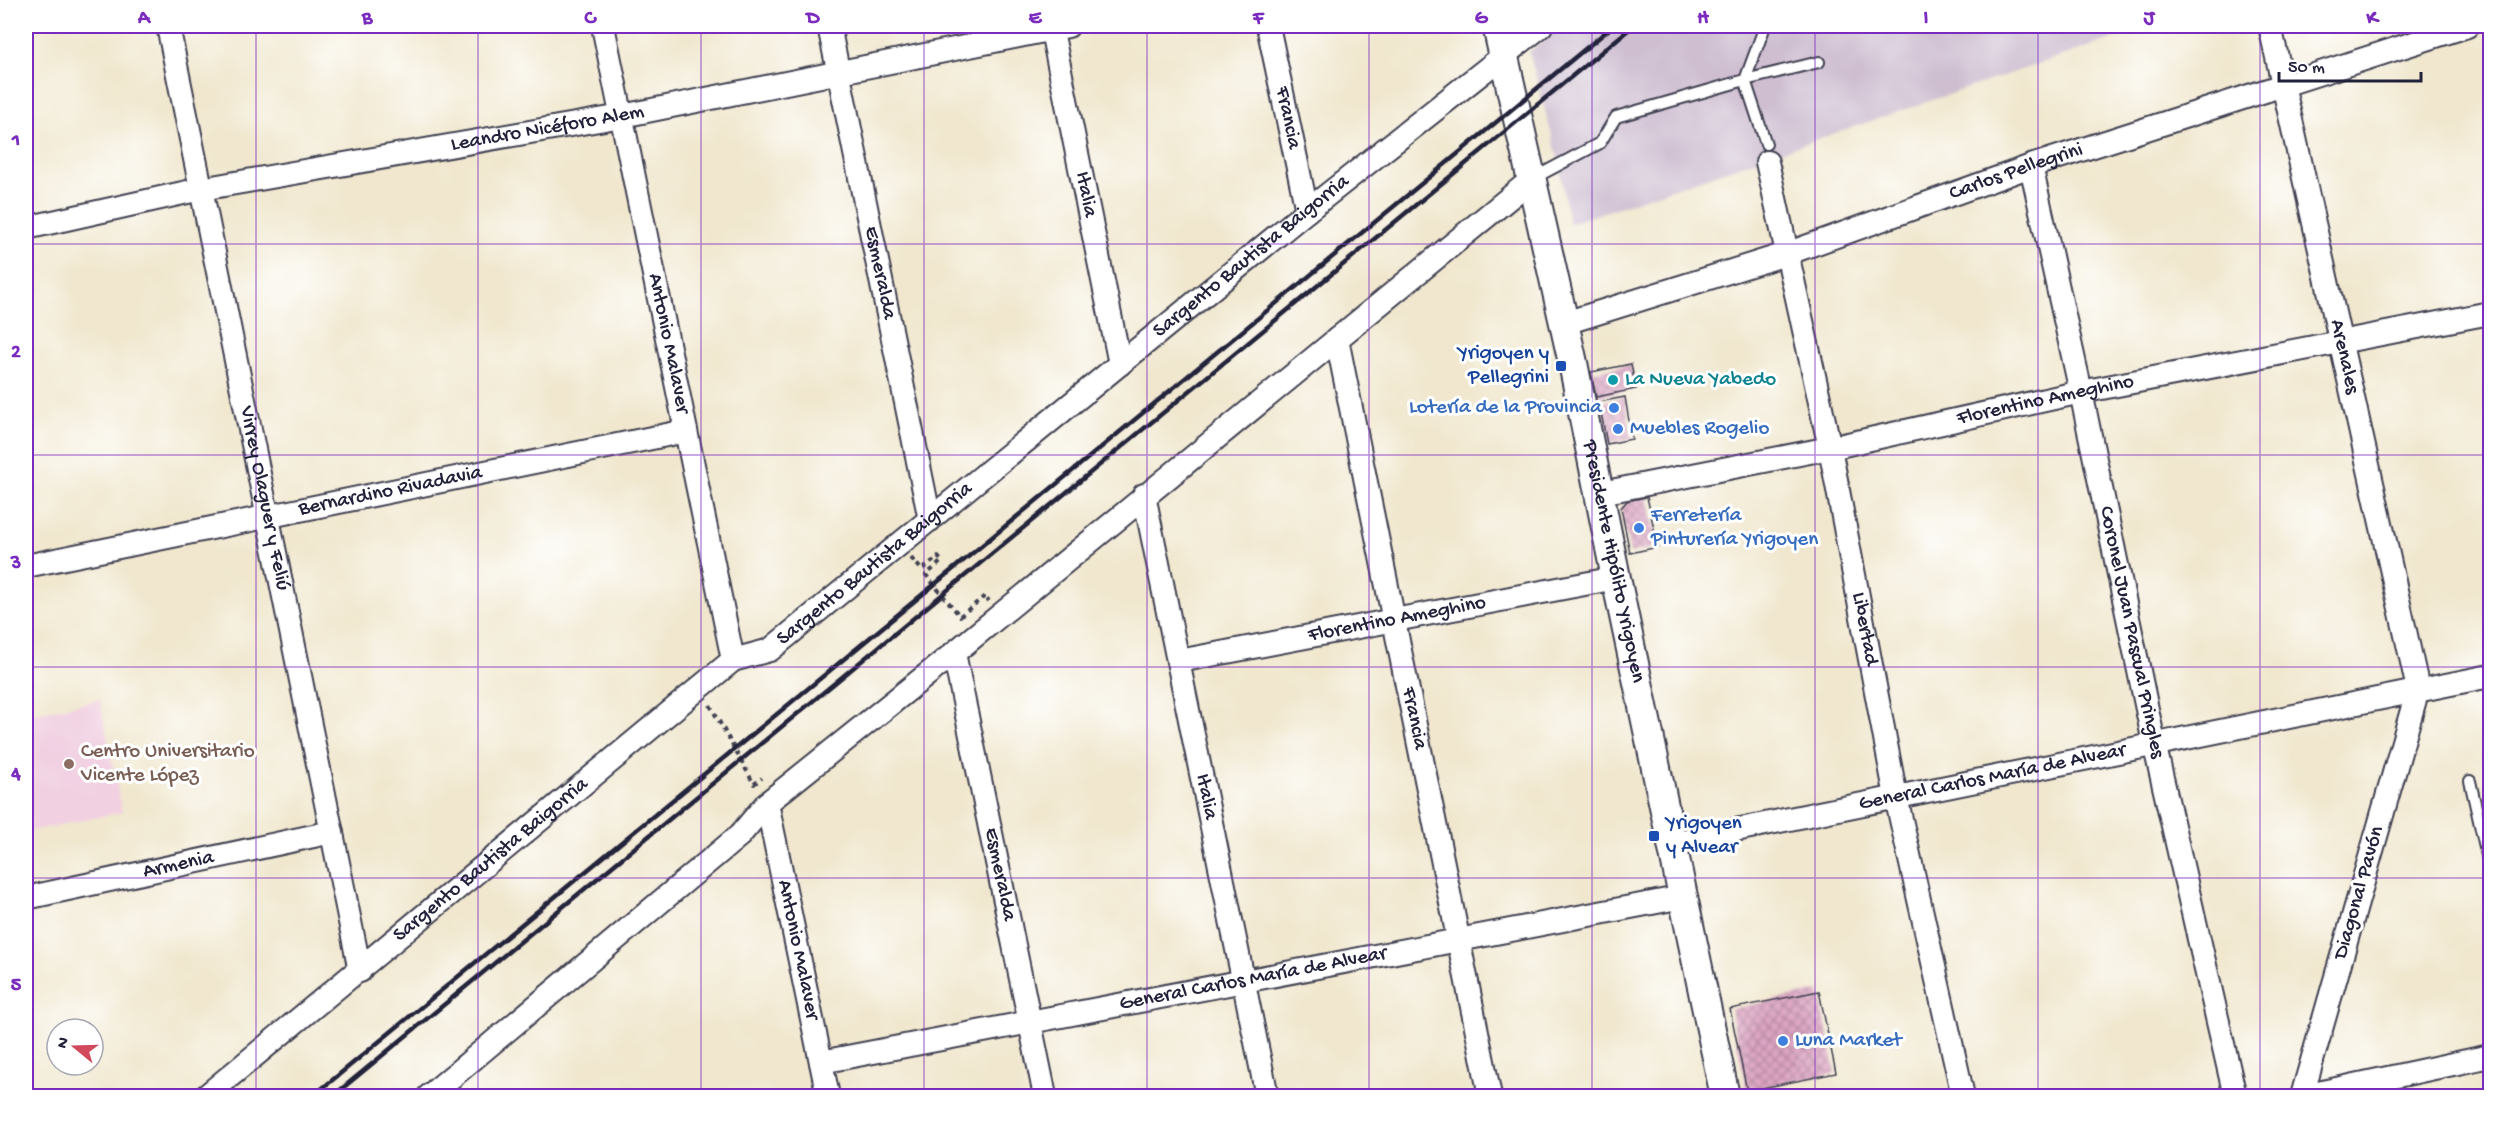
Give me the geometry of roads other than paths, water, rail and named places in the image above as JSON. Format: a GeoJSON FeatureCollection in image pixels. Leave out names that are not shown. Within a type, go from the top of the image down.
{"type":"FeatureCollection","features":[{"type":"Feature","properties":{"kind":"street","name":"Virrey Olaguer y Feliú"},"geometry":{"type":"LineString","coordinates":[[168,26],[360,971]]}},
{"type":"Feature","properties":{"kind":"street","name":"Antonio Malaver"},"geometry":{"type":"LineString","coordinates":[[603,26],[733,660]]}},
{"type":"Feature","properties":{"kind":"street","name":"Esmeralda"},"geometry":{"type":"LineString","coordinates":[[829,26],[930,520]]}},
{"type":"Feature","properties":{"kind":"street","name":"Francia"},"geometry":{"type":"LineString","coordinates":[[1268,26],[1307,211]]}},
{"type":"Feature","properties":{"kind":"street","name":"Presidente Hipólito Yrigoyen"},"geometry":{"type":"LineString","coordinates":[[1497,26],[1601,493],[1616,578],[1725,1096]]}},
{"type":"Feature","properties":{"kind":"street","name":"Sargento Bautista Baigorria"},"geometry":{"type":"LineString","coordinates":[[206,1096],[360,971],[733,660],[770,650],[1307,211],[1541,26]]}},
{"type":"Feature","properties":{"kind":"street","name":"Arenales"},"geometry":{"type":"LineString","coordinates":[[2270,26],[2418,690]]}},
{"type":"Feature","properties":{"kind":"street","name":"Carlos Pellegrini"},"geometry":{"type":"LineString","coordinates":[[1564,323],[1786,254],[2031,166],[2467,26]]}},
{"type":"Feature","properties":{"kind":"street","name":"Leandro Nicéforo Alem"},"geometry":{"type":"LineString","coordinates":[[26,228],[201,189],[622,116],[1057,27]]}},
{"type":"Feature","properties":{"kind":"street","name":"Italia"},"geometry":{"type":"LineString","coordinates":[[1057,27],[1120,364]]}},
{"type":"Feature","properties":{"kind":"street","name":"Libertad"},"geometry":{"type":"LineString","coordinates":[[1767,153],[1786,254],[1830,448],[1896,797],[1963,1096]]}},
{"type":"Feature","properties":{"kind":"street","name":"Coronel Juan Pascual Pringles"},"geometry":{"type":"LineString","coordinates":[[2031,166],[2154,743],[2235,1096]]}},
{"type":"Feature","properties":{"kind":"street"},"geometry":{"type":"LineString","coordinates":[[429,1096],[740,835],[766,802],[954,653],[1531,180]]}},
{"type":"Feature","properties":{"kind":"street","name":"Florentino Ameghino"},"geometry":{"type":"LineString","coordinates":[[1601,493],[1830,448],[2081,392],[2490,313]]}},
{"type":"Feature","properties":{"kind":"street","name":"Francia"},"geometry":{"type":"LineString","coordinates":[[1337,339],[1490,1096]]}},
{"type":"Feature","properties":{"kind":"street","name":"Bernardino Rivadavia"},"geometry":{"type":"LineString","coordinates":[[26,566],[268,519],[686,431]]}},
{"type":"Feature","properties":{"kind":"street","name":"Italia"},"geometry":{"type":"LineString","coordinates":[[1144,495],[1267,1096]]}},
{"type":"Feature","properties":{"kind":"street","name":"Florentino Ameghino"},"geometry":{"type":"LineString","coordinates":[[1179,661],[1616,578]]}},
{"type":"Feature","properties":{"kind":"street","name":"Esmeralda"},"geometry":{"type":"LineString","coordinates":[[954,653],[1045,1096]]}},
{"type":"Feature","properties":{"kind":"street","name":"General Carlos María de Alvear"},"geometry":{"type":"LineString","coordinates":[[1672,843],[2490,676]]}},
{"type":"Feature","properties":{"kind":"street","name":"Diagonal Pavón"},"geometry":{"type":"LineString","coordinates":[[2303,1096],[2418,690]]}},
{"type":"Feature","properties":{"kind":"street","name":"Antonio Malaver"},"geometry":{"type":"LineString","coordinates":[[766,802],[828,1096]]}},
{"type":"Feature","properties":{"kind":"street","name":"Armenia"},"geometry":{"type":"LineString","coordinates":[[26,898],[332,832]]}},
{"type":"Feature","properties":{"kind":"street","name":"General Carlos María de Alvear"},"geometry":{"type":"LineString","coordinates":[[821,1062],[1683,897]]}},
{"type":"Feature","properties":{"kind":"street"},"geometry":{"type":"LineString","coordinates":[[2303,1096],[2490,1056]]}},
{"type":"Feature","properties":{"kind":"lane"},"geometry":{"type":"LineString","coordinates":[[1765,26],[1745,80],[1767,153]]}},
{"type":"Feature","properties":{"kind":"lane"},"geometry":{"type":"LineString","coordinates":[[1531,180],[1600,143],[1616,117],[1745,80],[1819,62]]}},
{"type":"Feature","properties":{"kind":"lane"},"geometry":{"type":"LineString","coordinates":[[2470,780],[2490,869]]}},
{"type":"Feature","properties":{"kind":"railway"},"geometry":{"type":"LineString","coordinates":[[313,1096],[1613,26]]}},
{"type":"Feature","properties":{"kind":"railway"},"geometry":{"type":"LineString","coordinates":[[333,1096],[1633,26]]}},
{"type":"Feature","properties":{"kind":"place","name":"Yrigoyen y Pellegrini"},"geometry":{"type":"Point","coordinates":[1561,366]}},
{"type":"Feature","properties":{"kind":"place","name":"La Nueva Yabedo"},"geometry":{"type":"Point","coordinates":[1613,380]}},
{"type":"Feature","properties":{"kind":"place","name":"Lotería de la Provincia"},"geometry":{"type":"Point","coordinates":[1614,408]}},
{"type":"Feature","properties":{"kind":"place","name":"Muebles Rogelio"},"geometry":{"type":"Point","coordinates":[1618,429]}},
{"type":"Feature","properties":{"kind":"place","name":"Ferretería Pinturería Yrigoyen"},"geometry":{"type":"Point","coordinates":[1639,528]}},
{"type":"Feature","properties":{"kind":"place","name":"Centro Universitario Vicente López"},"geometry":{"type":"Point","coordinates":[69,764]}},
{"type":"Feature","properties":{"kind":"place","name":"Yrigoyen y Alvear"},"geometry":{"type":"Point","coordinates":[1654,836]}},
{"type":"Feature","properties":{"kind":"place","name":"Luna Market"},"geometry":{"type":"Point","coordinates":[1783,1041]}}]}
